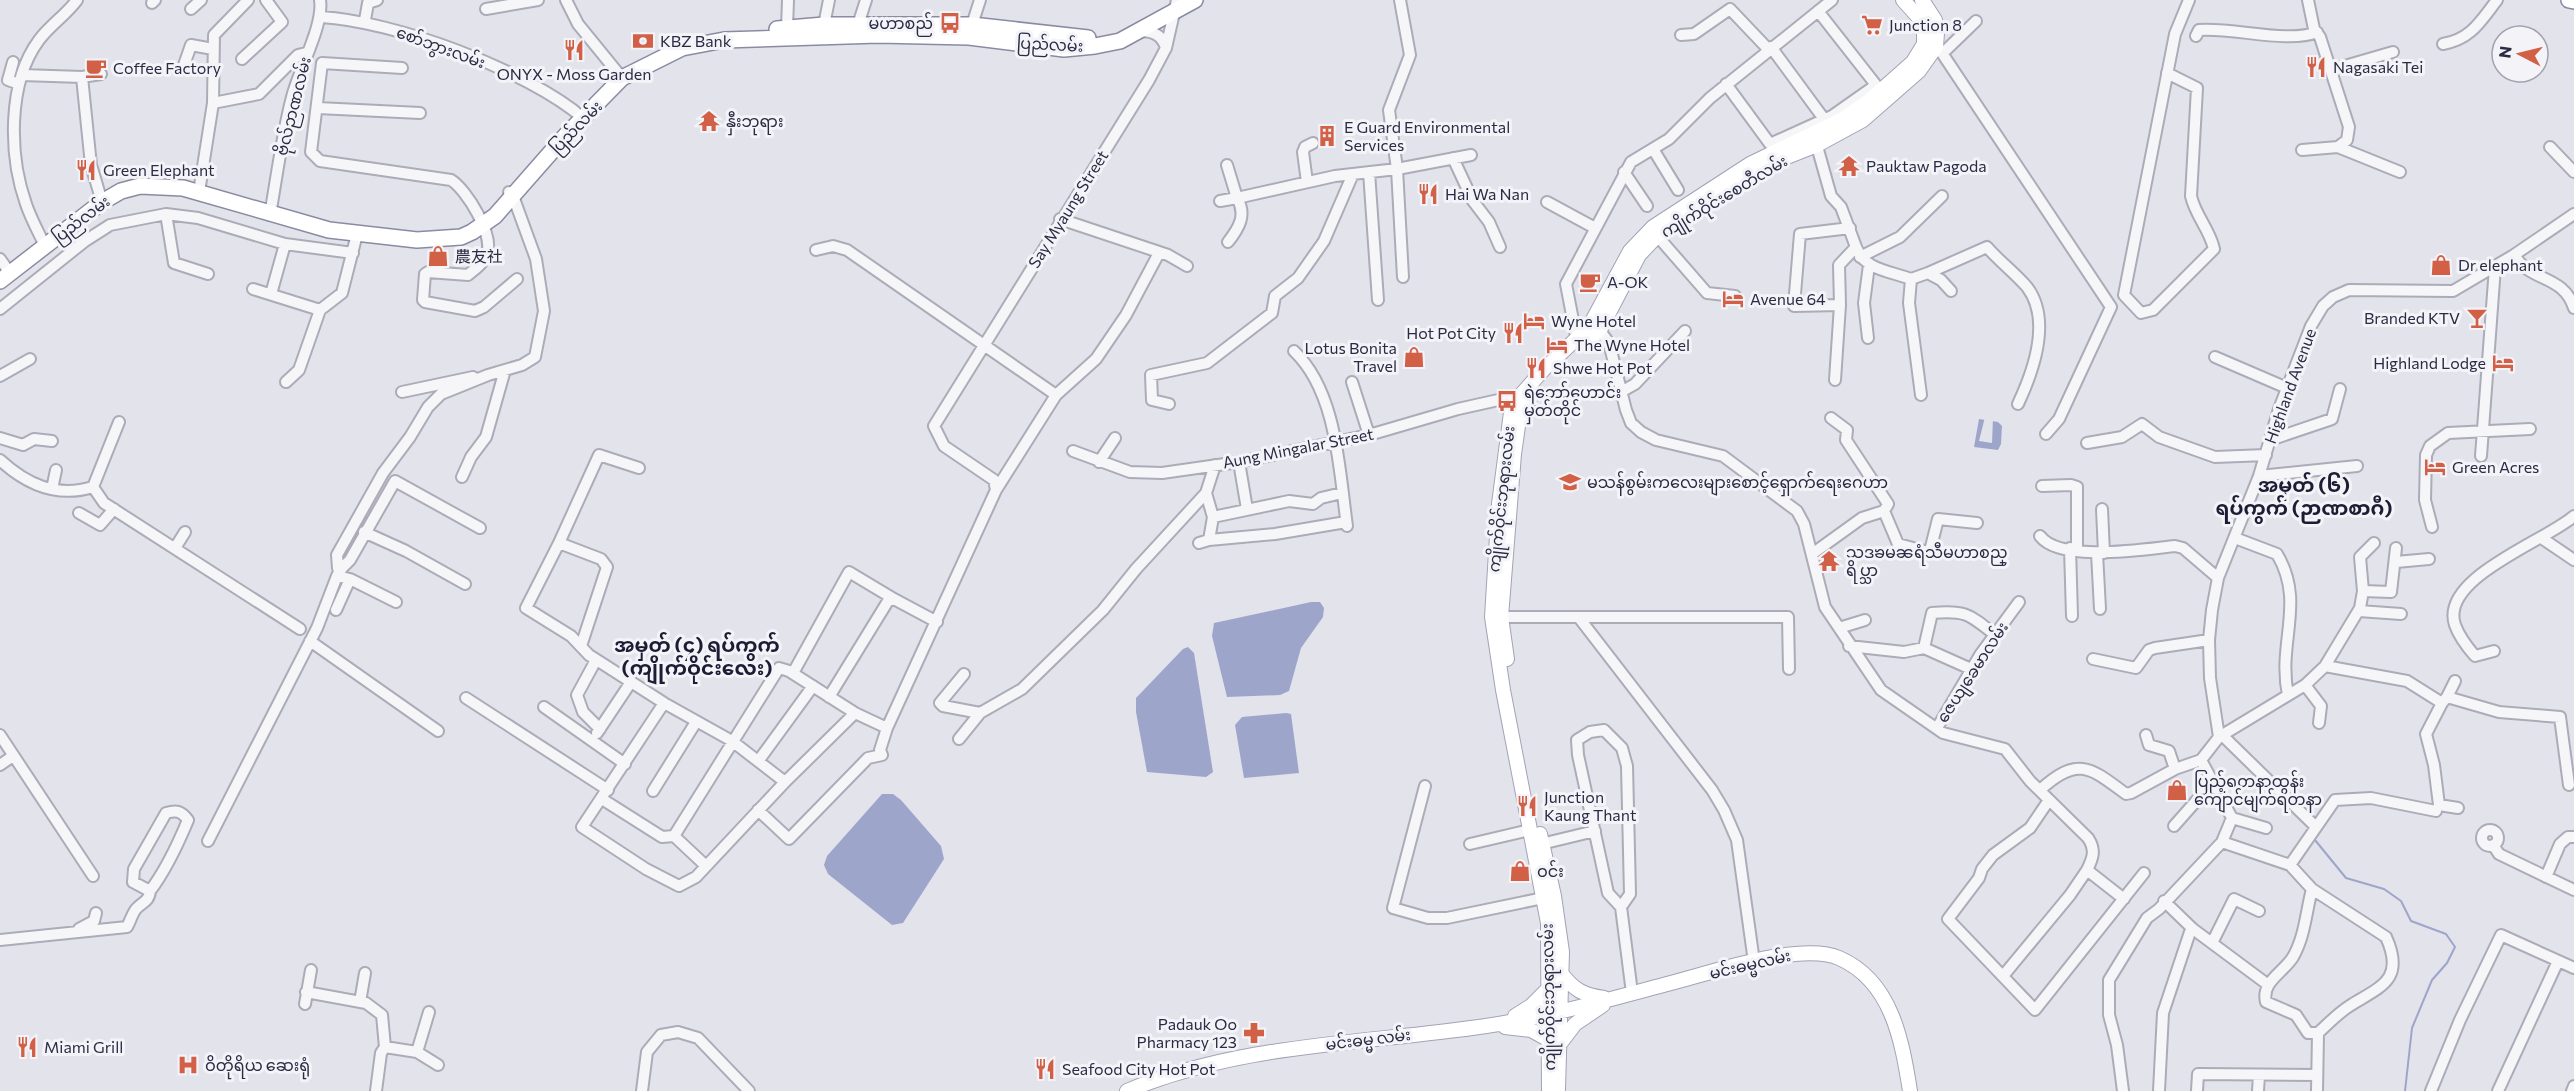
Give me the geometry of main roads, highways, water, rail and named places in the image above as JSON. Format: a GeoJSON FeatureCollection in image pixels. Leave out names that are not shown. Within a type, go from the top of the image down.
{"type":"FeatureCollection","features":[{"type":"Feature","properties":{"kind":"highway","name":"ပြည်လမ်း"},"geometry":{"type":"LineString","coordinates":[[620,75],[682,48],[724,40],[856,30],[970,31],[1095,39],[1117,34],[1173,3],[1194,0]]}},
{"type":"Feature","properties":{"kind":"highway"},"geometry":{"type":"LineString","coordinates":[[2570,0],[2574,1]]}},
{"type":"Feature","properties":{"kind":"highway","name":"ပြည်လမ်း"},"geometry":{"type":"LineString","coordinates":[[970,31],[1064,49],[1108,44],[1138,31],[1173,3]]}},
{"type":"Feature","properties":{"kind":"highway","name":"ပြည်လမ်း"},"geometry":{"type":"LineString","coordinates":[[3,270],[100,199],[140,186],[167,185],[200,189],[271,211],[302,224],[357,234],[417,240],[446,240],[472,232],[620,75],[680,40],[723,32],[824,25],[856,30]]}},
{"type":"Feature","properties":{"kind":"highway","name":"ပြည်လမ်း"},"geometry":{"type":"LineString","coordinates":[[271,211],[330,223],[417,232],[459,230],[481,222]]}},
{"type":"Feature","properties":{"kind":"main road"},"geometry":{"type":"LineString","coordinates":[[1903,0],[1921,20],[1936,48]]}},
{"type":"Feature","properties":{"kind":"main road"},"geometry":{"type":"LineString","coordinates":[[1922,0],[1935,20],[1936,48]]}},
{"type":"Feature","properties":{"kind":"main road","name":"ကျိုက်ဝိုင်းစေတီလမ်း"},"geometry":{"type":"LineString","coordinates":[[1526,394],[1597,325],[1655,232],[1774,151],[1815,140],[1863,120],[1919,71],[1936,48]]}},
{"type":"Feature","properties":{"kind":"main road","name":"ကျိုက်ဝိုင်းဘုရားလမ်း"},"geometry":{"type":"LineString","coordinates":[[1538,845],[1530,830],[1496,617],[1492,573],[1509,454],[1512,405],[1526,394],[1576,341],[1597,325]]}},
{"type":"Feature","properties":{"kind":"main road","name":"ကျိုက်ဝိုင်းဘုရားလမ်း"},"geometry":{"type":"LineString","coordinates":[[1496,617],[1503,637],[1538,845],[1560,935],[1561,973],[1555,1013],[1549,1091]]}},
{"type":"Feature","properties":{"kind":"main road","name":"ကျိုက်ဝိုင်းဘုရားလမ်း"},"geometry":{"type":"LineString","coordinates":[[1549,897],[1549,988],[1555,1013]]}},
{"type":"Feature","properties":{"kind":"main road","name":"မင်းဓမ္မလမ်း"},"geometry":{"type":"LineString","coordinates":[[1612,999],[1794,953],[1838,957],[1856,968],[1879,991],[1897,1023],[1910,1091]]}},
{"type":"Feature","properties":{"kind":"main road"},"geometry":{"type":"LineString","coordinates":[[1561,973],[1573,989],[1582,994],[1612,999]]}},
{"type":"Feature","properties":{"kind":"main road"},"geometry":{"type":"LineString","coordinates":[[1488,1026],[1520,1014],[1549,988]]}},
{"type":"Feature","properties":{"kind":"main road"},"geometry":{"type":"LineString","coordinates":[[1488,1026],[1531,1030],[1554,1043],[1575,1024],[1612,999]]}},
{"type":"Feature","properties":{"kind":"main road","name":"မင်းဓမ္မ လမ်း"},"geometry":{"type":"LineString","coordinates":[[1127,1091],[1204,1064],[1296,1048],[1488,1026],[1612,999]]}},
{"type":"Feature","properties":{"kind":"main road","name":"ကျိုက်ဝိုင်းဘုရားလမ်း"},"geometry":{"type":"LineString","coordinates":[[1554,1043],[1557,1091]]}},
{"type":"Feature","properties":{"kind":"water"},"geometry":{"type":"Polygon","coordinates":[[[1979,419],[1998,422],[2002,426],[2001,444],[1998,450],[1974,447],[1979,419]]]}},
{"type":"Feature","properties":{"kind":"water"},"geometry":{"type":"Polygon","coordinates":[[[1320,602],[1324,608],[1323,617],[1301,648],[1289,691],[1280,695],[1227,697],[1212,636],[1214,623],[1320,602]]]}},
{"type":"Feature","properties":{"kind":"water"},"geometry":{"type":"Polygon","coordinates":[[[1188,647],[1194,653],[1213,772],[1206,777],[1147,772],[1136,712],[1136,698],[1183,649],[1188,647]]]}},
{"type":"Feature","properties":{"kind":"water"},"geometry":{"type":"Polygon","coordinates":[[[1291,714],[1299,773],[1244,778],[1235,725],[1242,717],[1291,714]]]}},
{"type":"Feature","properties":{"kind":"water"},"geometry":{"type":"Polygon","coordinates":[[[882,794],[893,794],[901,800],[941,846],[944,859],[903,923],[892,925],[828,874],[824,865],[827,856],[882,794]]]}},
{"type":"Feature","properties":{"kind":"waterway"},"geometry":{"type":"LineString","coordinates":[[2315,840],[2346,878],[2384,889],[2401,901],[2411,921],[2446,934],[2455,947],[2447,963],[2432,980],[2412,1028],[2405,1091]]}},
{"type":"Feature","properties":{"kind":"place","name":"မဟာစည်"},"geometry":{"type":"Point","coordinates":[950,23]}},
{"type":"Feature","properties":{"kind":"place","name":"Junction 8"},"geometry":{"type":"Point","coordinates":[1872,25]}},
{"type":"Feature","properties":{"kind":"place","name":"KBZ Bank"},"geometry":{"type":"Point","coordinates":[643,41]}},
{"type":"Feature","properties":{"kind":"place","name":"ONYX - Moss Garden"},"geometry":{"type":"Point","coordinates":[574,50]}},
{"type":"Feature","properties":{"kind":"place","name":"Nagasaki Tei"},"geometry":{"type":"Point","coordinates":[2316,67]}},
{"type":"Feature","properties":{"kind":"place","name":"Coffee Factory"},"geometry":{"type":"Point","coordinates":[96,68]}},
{"type":"Feature","properties":{"kind":"place","name":"နှီးဘုရား"},"geometry":{"type":"Point","coordinates":[709,121]}},
{"type":"Feature","properties":{"kind":"place","name":"E Guard Environmental Services"},"geometry":{"type":"Point","coordinates":[1327,136]}},
{"type":"Feature","properties":{"kind":"place","name":"Pauktaw Pagoda"},"geometry":{"type":"Point","coordinates":[1849,166]}},
{"type":"Feature","properties":{"kind":"place","name":"Green Elephant"},"geometry":{"type":"Point","coordinates":[86,170]}},
{"type":"Feature","properties":{"kind":"place","name":"Hai Wa Nan"},"geometry":{"type":"Point","coordinates":[1428,194]}},
{"type":"Feature","properties":{"kind":"place","name":"農友社"},"geometry":{"type":"Point","coordinates":[438,256]}},
{"type":"Feature","properties":{"kind":"place","name":"Dr elephant"},"geometry":{"type":"Point","coordinates":[2441,265]}},
{"type":"Feature","properties":{"kind":"place","name":"A-OK"},"geometry":{"type":"Point","coordinates":[1590,282]}},
{"type":"Feature","properties":{"kind":"place","name":"Avenue 64"},"geometry":{"type":"Point","coordinates":[1733,299]}},
{"type":"Feature","properties":{"kind":"place","name":"Branded KTV"},"geometry":{"type":"Point","coordinates":[2477,318]}},
{"type":"Feature","properties":{"kind":"place","name":"Wyne Hotel"},"geometry":{"type":"Point","coordinates":[1534,321]}},
{"type":"Feature","properties":{"kind":"place","name":"Hot Pot City"},"geometry":{"type":"Point","coordinates":[1513,333]}},
{"type":"Feature","properties":{"kind":"place","name":"The Wyne Hotel"},"geometry":{"type":"Point","coordinates":[1557,345]}},
{"type":"Feature","properties":{"kind":"place","name":"Lotus Bonita Travel"},"geometry":{"type":"Point","coordinates":[1414,357]}},
{"type":"Feature","properties":{"kind":"place","name":"Highland Lodge"},"geometry":{"type":"Point","coordinates":[2503,363]}},
{"type":"Feature","properties":{"kind":"place","name":"Shwe Hot Pot"},"geometry":{"type":"Point","coordinates":[1536,368]}},
{"type":"Feature","properties":{"kind":"place","name":"ရဲဘော်ဟောင်း မှတ်တိုင်"},"geometry":{"type":"Point","coordinates":[1507,401]}},
{"type":"Feature","properties":{"kind":"place","name":"Green Acres"},"geometry":{"type":"Point","coordinates":[2435,467]}},
{"type":"Feature","properties":{"kind":"place","name":"မသန်စွမ်းကလေးများစောင့်ရှောက်ရေးဂေဟာ"},"geometry":{"type":"Point","coordinates":[1570,482]}},
{"type":"Feature","properties":{"kind":"place","name":"သဒၶမၼရံသီမဟာစည္ ရိပ္သာ"},"geometry":{"type":"Point","coordinates":[1829,561]}},
{"type":"Feature","properties":{"kind":"place","name":"ပြည့်ရတနာထွန်း ကျောင်မျက်ရတနာ"},"geometry":{"type":"Point","coordinates":[2177,790]}},
{"type":"Feature","properties":{"kind":"place","name":"Junction Kaung Thant"},"geometry":{"type":"Point","coordinates":[1527,806]}},
{"type":"Feature","properties":{"kind":"place","name":"ဝင်း"},"geometry":{"type":"Point","coordinates":[1520,871]}},
{"type":"Feature","properties":{"kind":"place","name":"Padauk Oo Pharmacy 123"},"geometry":{"type":"Point","coordinates":[1254,1033]}},
{"type":"Feature","properties":{"kind":"place","name":"Miami Grill"},"geometry":{"type":"Point","coordinates":[27,1047]}},
{"type":"Feature","properties":{"kind":"place","name":"ဝိတိုရိယ ဆေးရုံ"},"geometry":{"type":"Point","coordinates":[188,1065]}},
{"type":"Feature","properties":{"kind":"place","name":"Seafood City Hot Pot"},"geometry":{"type":"Point","coordinates":[1045,1069]}},
{"type":"Feature","properties":{"kind":"district","name":"အမှတ် (၆) ရပ်ကွက် (ဉာဏစာဂီ)"},"geometry":{"type":"Point","coordinates":[2304,496]}},
{"type":"Feature","properties":{"kind":"district","name":"အမှတ် (၄) ရပ်ကွက် (ကျိုက်ဝိုင်းလေး)"},"geometry":{"type":"Point","coordinates":[697,656]}}]}
